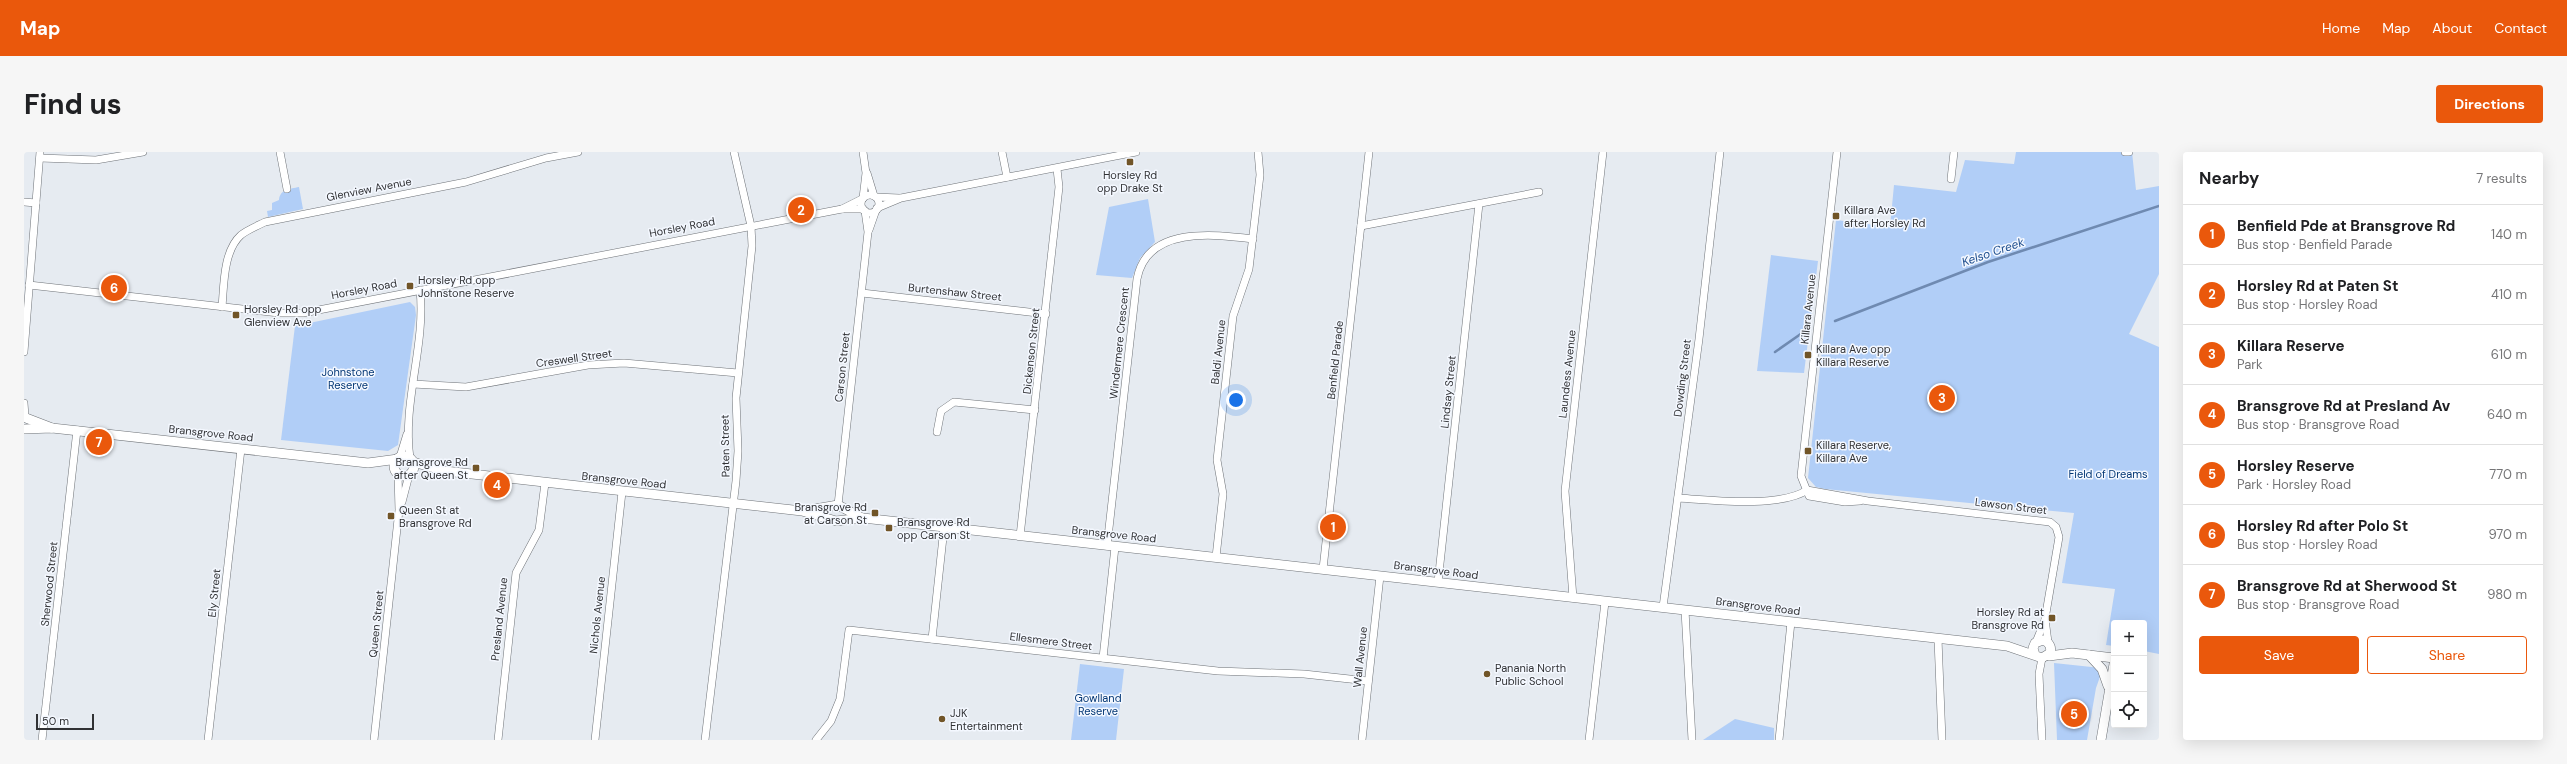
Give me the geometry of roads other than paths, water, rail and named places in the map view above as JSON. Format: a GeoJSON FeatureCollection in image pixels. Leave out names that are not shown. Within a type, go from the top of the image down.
{"type":"FeatureCollection","features":[{"type":"Feature","properties":{"kind":"main road","name":"Bransgrove Road"},"geometry":{"type":"LineString","coordinates":[[24,421],[52,428],[368,463],[397,473]]}},
{"type":"Feature","properties":{"kind":"main road","name":"Bransgrove Road"},"geometry":{"type":"LineString","coordinates":[[368,463],[399,458]]}},
{"type":"Feature","properties":{"kind":"main road"},"geometry":{"type":"LineString","coordinates":[[399,458],[412,460],[414,468],[410,474],[397,473],[395,463],[399,458]]}},
{"type":"Feature","properties":{"kind":"main road","name":"Bransgrove Road"},"geometry":{"type":"LineString","coordinates":[[412,460],[445,471],[802,511],[835,519],[863,518],[2007,646],[2042,656],[2072,653],[2111,658]]}},
{"type":"Feature","properties":{"kind":"main road","name":"Bransgrove Road"},"geometry":{"type":"LineString","coordinates":[[410,474],[445,471]]}},
{"type":"Feature","properties":{"kind":"main road","name":"Bransgrove Road"},"geometry":{"type":"LineString","coordinates":[[802,511],[839,506],[863,518]]}},
{"type":"Feature","properties":{"kind":"main road"},"geometry":{"type":"LineString","coordinates":[[839,506],[844,517],[835,519],[829,511],[839,506]]}},
{"type":"Feature","properties":{"kind":"main road"},"geometry":{"type":"LineString","coordinates":[[2043,640],[2049,644],[2051,650],[2042,656],[2033,648],[2036,643],[2043,640]]}},
{"type":"Feature","properties":{"kind":"main road","name":"Bransgrove Road"},"geometry":{"type":"LineString","coordinates":[[2007,646],[2036,643]]}},
{"type":"Feature","properties":{"kind":"main road","name":"Bransgrove Road"},"geometry":{"type":"LineString","coordinates":[[2049,644],[2072,653]]}},
{"type":"Feature","properties":{"kind":"main road"},"geometry":{"type":"LineString","coordinates":[[2089,655],[2102,669],[2109,692]]}},
{"type":"Feature","properties":{"kind":"main road"},"geometry":{"type":"LineString","coordinates":[[2101,740],[2111,681]]}},
{"type":"Feature","properties":{"kind":"street"},"geometry":{"type":"LineString","coordinates":[[24,352],[40,155],[96,160],[143,152]]}},
{"type":"Feature","properties":{"kind":"street"},"geometry":{"type":"LineString","coordinates":[[280,152],[287,189]]}},
{"type":"Feature","properties":{"kind":"street","name":"Glenview Avenue"},"geometry":{"type":"LineString","coordinates":[[222,307],[226,265],[237,240],[241,235],[265,222],[466,182],[546,158],[578,152]]}},
{"type":"Feature","properties":{"kind":"street","name":"Paten Street"},"geometry":{"type":"LineString","coordinates":[[705,740],[734,504],[738,459],[735,407],[751,257],[751,226],[734,152]]}},
{"type":"Feature","properties":{"kind":"street"},"geometry":{"type":"LineString","coordinates":[[863,152],[866,173],[878,202],[877,209]]}},
{"type":"Feature","properties":{"kind":"street"},"geometry":{"type":"LineString","coordinates":[[1002,152],[1007,177]]}},
{"type":"Feature","properties":{"kind":"street"},"geometry":{"type":"LineString","coordinates":[[863,199],[869,195],[875,197],[901,198],[1007,177],[1058,169],[1111,154],[1136,152]]}},
{"type":"Feature","properties":{"kind":"street","name":"Baldi Avenue"},"geometry":{"type":"LineString","coordinates":[[1216,557],[1223,494],[1216,466],[1235,304],[1248,276],[1253,239],[1260,175],[1258,152]]}},
{"type":"Feature","properties":{"kind":"street","name":"Benfield Parade"},"geometry":{"type":"LineString","coordinates":[[1323,570],[1369,152]]}},
{"type":"Feature","properties":{"kind":"street","name":"Laundess Avenue"},"geometry":{"type":"LineString","coordinates":[[1573,598],[1565,491],[1603,152]]}},
{"type":"Feature","properties":{"kind":"street","name":"Dowding Street"},"geometry":{"type":"LineString","coordinates":[[1663,607],[1678,498],[1720,152]]}},
{"type":"Feature","properties":{"kind":"street","name":"Killara Avenue"},"geometry":{"type":"LineString","coordinates":[[1807,490],[1802,483],[1801,473],[1837,152]]}},
{"type":"Feature","properties":{"kind":"street"},"geometry":{"type":"LineString","coordinates":[[1951,179],[1954,152]]}},
{"type":"Feature","properties":{"kind":"street","name":"Dickenson Street"},"geometry":{"type":"LineString","coordinates":[[1020,536],[1046,314],[1059,187],[1058,169]]}},
{"type":"Feature","properties":{"kind":"street"},"geometry":{"type":"LineString","coordinates":[[866,173],[863,199],[864,210],[871,212],[901,198]]}},
{"type":"Feature","properties":{"kind":"street"},"geometry":{"type":"LineString","coordinates":[[1361,226],[1539,192]]}},
{"type":"Feature","properties":{"kind":"street","name":"Horsley Road"},"geometry":{"type":"LineString","coordinates":[[842,209],[863,199]]}},
{"type":"Feature","properties":{"kind":"street"},"geometry":{"type":"LineString","coordinates":[[24,202],[36,203]]}},
{"type":"Feature","properties":{"kind":"street","name":"Lindsay Street"},"geometry":{"type":"LineString","coordinates":[[1438,582],[1479,204]]}},
{"type":"Feature","properties":{"kind":"street","name":"Horsley Road"},"geometry":{"type":"LineString","coordinates":[[29,285],[280,313],[303,313],[842,209],[864,210]]}},
{"type":"Feature","properties":{"kind":"street","name":"Carson Street"},"geometry":{"type":"LineString","coordinates":[[839,506],[868,232],[877,209]]}},
{"type":"Feature","properties":{"kind":"street","name":"Carson Street"},"geometry":{"type":"LineString","coordinates":[[864,210],[868,232]]}},
{"type":"Feature","properties":{"kind":"street","name":"Windermere Crescent"},"geometry":{"type":"LineString","coordinates":[[1103,658],[1111,546],[1137,279],[1141,265],[1155,248],[1175,240],[1207,235],[1253,239]]}},
{"type":"Feature","properties":{"kind":"street"},"geometry":{"type":"LineString","coordinates":[[412,460],[409,426],[422,310],[420,290]]}},
{"type":"Feature","properties":{"kind":"street","name":"Burtenshaw Street"},"geometry":{"type":"LineString","coordinates":[[862,293],[1046,314]]}},
{"type":"Feature","properties":{"kind":"street","name":"Creswell Street"},"geometry":{"type":"LineString","coordinates":[[413,384],[466,387],[582,366],[618,363],[657,364],[738,373]]}},
{"type":"Feature","properties":{"kind":"street"},"geometry":{"type":"LineString","coordinates":[[938,432],[942,411],[954,402],[1035,410]]}},
{"type":"Feature","properties":{"kind":"street"},"geometry":{"type":"LineString","coordinates":[[24,403],[24,421]]}},
{"type":"Feature","properties":{"kind":"street"},"geometry":{"type":"LineString","coordinates":[[399,458],[409,426]]}},
{"type":"Feature","properties":{"kind":"street","name":"Sherwood Street"},"geometry":{"type":"LineString","coordinates":[[42,740],[78,430]]}},
{"type":"Feature","properties":{"kind":"street","name":"Ely Street"},"geometry":{"type":"LineString","coordinates":[[208,740],[241,449]]}},
{"type":"Feature","properties":{"kind":"street","name":"Queen Street"},"geometry":{"type":"LineString","coordinates":[[374,740],[399,510],[397,473]]}},
{"type":"Feature","properties":{"kind":"street","name":"Queen Street"},"geometry":{"type":"LineString","coordinates":[[399,510],[410,474]]}},
{"type":"Feature","properties":{"kind":"street","name":"Presland Avenue"},"geometry":{"type":"LineString","coordinates":[[498,740],[516,573],[539,530],[545,483]]}},
{"type":"Feature","properties":{"kind":"street"},"geometry":{"type":"LineString","coordinates":[[1678,498],[1733,501],[1783,499],[1796,497],[1807,490]]}},
{"type":"Feature","properties":{"kind":"street","name":"Lawson Street"},"geometry":{"type":"LineString","coordinates":[[1807,490],[1868,501],[2037,520],[2053,524],[2059,537],[2045,620],[2036,643]]}},
{"type":"Feature","properties":{"kind":"street","name":"Nichols Avenue"},"geometry":{"type":"LineString","coordinates":[[595,740],[622,492]]}},
{"type":"Feature","properties":{"kind":"street"},"geometry":{"type":"LineString","coordinates":[[932,638],[944,528]]}},
{"type":"Feature","properties":{"kind":"street","name":"Wall Avenue"},"geometry":{"type":"LineString","coordinates":[[1362,740],[1380,576]]}},
{"type":"Feature","properties":{"kind":"street"},"geometry":{"type":"LineString","coordinates":[[1589,740],[1605,602]]}},
{"type":"Feature","properties":{"kind":"street"},"geometry":{"type":"LineString","coordinates":[[1685,610],[1692,740]]}},
{"type":"Feature","properties":{"kind":"street","name":"Lawson Street"},"geometry":{"type":"LineString","coordinates":[[2045,620],[2049,644]]}},
{"type":"Feature","properties":{"kind":"street"},"geometry":{"type":"LineString","coordinates":[[1779,740],[1791,622]]}},
{"type":"Feature","properties":{"kind":"street","name":"Ellesmere Street"},"geometry":{"type":"LineString","coordinates":[[816,740],[831,721],[840,699],[848,630],[932,638],[1222,672],[1304,674],[1368,681]]}},
{"type":"Feature","properties":{"kind":"street"},"geometry":{"type":"LineString","coordinates":[[1938,639],[1942,740]]}},
{"type":"Feature","properties":{"kind":"street"},"geometry":{"type":"LineString","coordinates":[[2042,656],[2039,674],[2042,740]]}},
{"type":"Feature","properties":{"kind":"waterway","name":"Kelso Creek"},"geometry":{"type":"LineString","coordinates":[[1835,321],[1988,262],[2159,206]]}},
{"type":"Feature","properties":{"kind":"waterway","name":"Kelso Creek"},"geometry":{"type":"LineString","coordinates":[[1775,352],[1805,331]]}},
{"type":"Feature","properties":{"kind":"place","name":"Horsley Rd opp Drake St"},"geometry":{"type":"Point","coordinates":[1130,162]}},
{"type":"Feature","properties":{"kind":"place","name":"Horsley Rd at Paten St"},"geometry":{"type":"Point","coordinates":[801,210]}},
{"type":"Feature","properties":{"kind":"place","name":"Killara Ave after Horsley Rd"},"geometry":{"type":"Point","coordinates":[1836,216]}},
{"type":"Feature","properties":{"kind":"place","name":"Horsley Rd opp Johnstone Reserve"},"geometry":{"type":"Point","coordinates":[410,286]}},
{"type":"Feature","properties":{"kind":"place","name":"Horsley Rd after Polo St"},"geometry":{"type":"Point","coordinates":[114,288]}},
{"type":"Feature","properties":{"kind":"place","name":"Horsley Rd opp Glenview Ave"},"geometry":{"type":"Point","coordinates":[236,315]}},
{"type":"Feature","properties":{"kind":"place","name":"Killara Ave opp Killara Reserve"},"geometry":{"type":"Point","coordinates":[1808,355]}},
{"type":"Feature","properties":{"kind":"place","name":"Killara Reserve"},"geometry":{"type":"Point","coordinates":[1942,398]}},
{"type":"Feature","properties":{"kind":"place","name":"Bransgrove Rd at Sherwood St"},"geometry":{"type":"Point","coordinates":[99,442]}},
{"type":"Feature","properties":{"kind":"place","name":"Killara Reserve, Killara Ave"},"geometry":{"type":"Point","coordinates":[1808,451]}},
{"type":"Feature","properties":{"kind":"place","name":"Bransgrove Rd after Queen St"},"geometry":{"type":"Point","coordinates":[476,468]}},
{"type":"Feature","properties":{"kind":"place","name":"Bransgrove Rd at Presland Av"},"geometry":{"type":"Point","coordinates":[497,485]}},
{"type":"Feature","properties":{"kind":"place","name":"Bransgrove Rd at Carson St"},"geometry":{"type":"Point","coordinates":[875,513]}},
{"type":"Feature","properties":{"kind":"place","name":"Queen St at Bransgrove Rd"},"geometry":{"type":"Point","coordinates":[391,516]}},
{"type":"Feature","properties":{"kind":"place","name":"Benfield Pde at Bransgrove Rd"},"geometry":{"type":"Point","coordinates":[1333,527]}},
{"type":"Feature","properties":{"kind":"place","name":"Bransgrove Rd opp Carson St"},"geometry":{"type":"Point","coordinates":[889,528]}},
{"type":"Feature","properties":{"kind":"place","name":"Horsley Rd at Bransgrove Rd"},"geometry":{"type":"Point","coordinates":[2052,618]}},
{"type":"Feature","properties":{"kind":"place","name":"Panania North Public School"},"geometry":{"type":"Point","coordinates":[1487,674]}},
{"type":"Feature","properties":{"kind":"place","name":"Horsley Reserve"},"geometry":{"type":"Point","coordinates":[2074,714]}},
{"type":"Feature","properties":{"kind":"place","name":"JJK Entertainment"},"geometry":{"type":"Point","coordinates":[942,719]}},
{"type":"Feature","properties":{"kind":"park label","name":"Johnstone Reserve"},"geometry":{"type":"Point","coordinates":[348,378]}},
{"type":"Feature","properties":{"kind":"park label","name":"Field of Dreams"},"geometry":{"type":"Point","coordinates":[2108,474]}},
{"type":"Feature","properties":{"kind":"park label","name":"Gowlland Reserve"},"geometry":{"type":"Point","coordinates":[1098,704]}}]}
